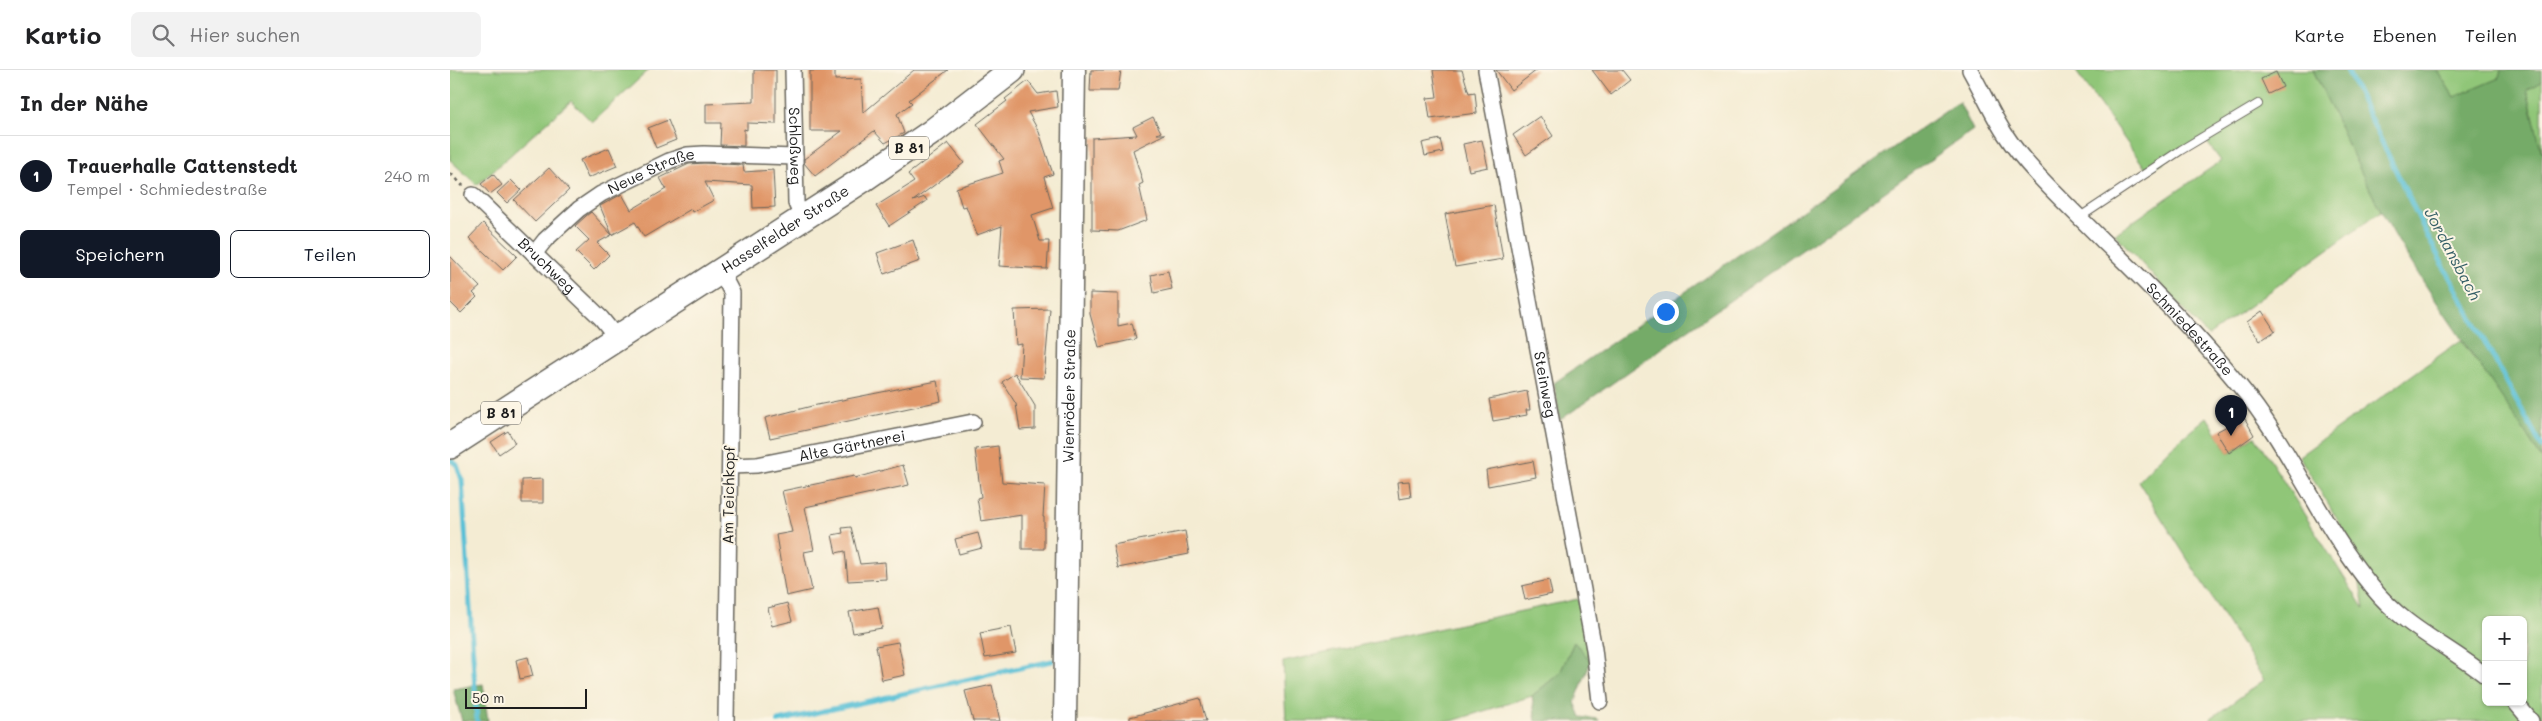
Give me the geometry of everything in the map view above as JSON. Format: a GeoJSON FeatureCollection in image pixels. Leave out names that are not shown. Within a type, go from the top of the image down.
{"type":"FeatureCollection","features":[{"type":"Feature","properties":{"kind":"main road","name":"Hasselfelder Straße"},"geometry":{"type":"LineString","coordinates":[[450,446],[803,220],[932,132],[1012,70]]}},
{"type":"Feature","properties":{"kind":"main road","name":"Wienröder Straße"},"geometry":{"type":"LineString","coordinates":[[1065,721],[1074,70]]}},
{"type":"Feature","properties":{"kind":"street","name":"Schloßweg"},"geometry":{"type":"LineString","coordinates":[[793,70],[796,204],[803,220]]}},
{"type":"Feature","properties":{"kind":"street","name":"Steinweg"},"geometry":{"type":"LineString","coordinates":[[1486,70],[1594,649],[1600,701]]}},
{"type":"Feature","properties":{"kind":"street","name":"Schmiedestraße"},"geometry":{"type":"LineString","coordinates":[[1970,70],[2005,134],[2080,217],[2175,311],[2254,404],[2292,462],[2342,547],[2372,587],[2392,609],[2414,628],[2482,673]]}},
{"type":"Feature","properties":{"kind":"street","name":"Neue Straße"},"geometry":{"type":"LineString","coordinates":[[534,254],[579,209],[601,194],[669,161],[687,155],[704,154],[795,156]]}},
{"type":"Feature","properties":{"kind":"street","name":"Bruchweg"},"geometry":{"type":"LineString","coordinates":[[473,195],[601,318],[618,339]]}},
{"type":"Feature","properties":{"kind":"street","name":"Am Teichkopf"},"geometry":{"type":"LineString","coordinates":[[721,272],[732,293],[726,721]]}},
{"type":"Feature","properties":{"kind":"street","name":"Alte Gärtnerei"},"geometry":{"type":"LineString","coordinates":[[730,466],[757,465],[973,422]]}},
{"type":"Feature","properties":{"kind":"street"},"geometry":{"type":"LineString","coordinates":[[2518,706],[2531,721]]}},
{"type":"Feature","properties":{"kind":"lane"},"geometry":{"type":"LineString","coordinates":[[2080,217],[2181,150],[2258,104]]}},
{"type":"Feature","properties":{"kind":"green space"},"geometry":{"type":"Polygon","coordinates":[[[450,70],[649,70],[592,122],[571,101],[477,185],[450,160],[450,70]]]}},
{"type":"Feature","properties":{"kind":"green space"},"geometry":{"type":"Polygon","coordinates":[[[2075,70],[2313,70],[2381,211],[2208,336],[2115,234],[2221,161],[2203,137],[2148,172],[2075,70]]]}},
{"type":"Feature","properties":{"kind":"green space"},"geometry":{"type":"Polygon","coordinates":[[[2313,70],[2437,70],[2454,97],[2499,78],[2501,70],[2542,70],[2542,81],[2527,90],[2542,154],[2542,460],[2399,243],[2363,176],[2313,70]]]}},
{"type":"Feature","properties":{"kind":"green space"},"geometry":{"type":"Polygon","coordinates":[[[2437,70],[2501,70],[2500,78],[2454,97],[2437,70]]]}},
{"type":"Feature","properties":{"kind":"green space"},"geometry":{"type":"Polygon","coordinates":[[[2542,81],[2542,154],[2527,89],[2542,81]]]}},
{"type":"Feature","properties":{"kind":"green space"},"geometry":{"type":"Polygon","coordinates":[[[1959,102],[1973,130],[1560,420],[1554,383],[1959,102]]]}},
{"type":"Feature","properties":{"kind":"green space"},"geometry":{"type":"Polygon","coordinates":[[[2461,340],[2511,409],[2542,460],[2542,721],[2207,721],[2264,680],[2138,481],[2170,448],[2207,417],[2229,453],[2255,436],[2364,609],[2355,549],[2299,456],[2461,340]]]}},
{"type":"Feature","properties":{"kind":"green space"},"geometry":{"type":"Polygon","coordinates":[[[1578,599],[1591,661],[1574,642],[1560,673],[1532,696],[1452,721],[1286,721],[1283,662],[1578,599]]]}},
{"type":"Feature","properties":{"kind":"green space"},"geometry":{"type":"Polygon","coordinates":[[[1574,642],[1591,661],[1575,702],[1581,717],[1598,719],[1599,721],[1536,721],[1532,696],[1560,673],[1574,642]]]}},
{"type":"Feature","properties":{"kind":"green space"},"geometry":{"type":"Polygon","coordinates":[[[483,684],[488,721],[462,721],[453,689],[483,684]]]}},
{"type":"Feature","properties":{"kind":"building"},"geometry":{"type":"Polygon","coordinates":[[[754,70],[776,70],[776,124],[747,123],[747,130],[744,129],[744,146],[720,145],[721,123],[706,123],[706,104],[754,102],[754,70]]]}},
{"type":"Feature","properties":{"kind":"building"},"geometry":{"type":"Polygon","coordinates":[[[835,70],[835,80],[861,79],[863,113],[914,70],[948,70],[909,100],[912,103],[897,114],[904,133],[885,143],[874,131],[815,176],[804,163],[804,159],[842,131],[810,131],[810,71],[835,70]]]}},
{"type":"Feature","properties":{"kind":"building"},"geometry":{"type":"Polygon","coordinates":[[[1091,70],[1121,70],[1118,91],[1090,91],[1091,70]]]}},
{"type":"Feature","properties":{"kind":"building"},"geometry":{"type":"Polygon","coordinates":[[[1433,70],[1462,70],[1469,93],[1475,92],[1477,113],[1430,119],[1427,98],[1437,97],[1433,70]]]}},
{"type":"Feature","properties":{"kind":"building"},"geometry":{"type":"Polygon","coordinates":[[[1496,70],[1537,70],[1511,90],[1496,70]]]}},
{"type":"Feature","properties":{"kind":"building"},"geometry":{"type":"Polygon","coordinates":[[[1592,70],[1622,70],[1630,80],[1611,95],[1592,70]]]}},
{"type":"Feature","properties":{"kind":"building"},"geometry":{"type":"Polygon","coordinates":[[[2276,72],[2283,87],[2268,94],[2261,79],[2276,72]]]}},
{"type":"Feature","properties":{"kind":"building"},"geometry":{"type":"Polygon","coordinates":[[[1028,81],[1038,94],[1056,91],[1058,107],[1028,112],[1039,132],[1053,174],[1044,177],[1053,208],[1032,215],[1040,241],[1049,241],[1047,269],[999,266],[1002,226],[977,235],[966,206],[962,207],[956,188],[1003,173],[999,161],[1004,159],[977,124],[1007,101],[1005,99],[1028,81]]]}},
{"type":"Feature","properties":{"kind":"building"},"geometry":{"type":"Polygon","coordinates":[[[1540,116],[1553,136],[1526,155],[1513,135],[1540,116]]]}},
{"type":"Feature","properties":{"kind":"building"},"geometry":{"type":"Polygon","coordinates":[[[1153,117],[1161,132],[1157,134],[1165,134],[1133,150],[1143,183],[1139,185],[1147,220],[1118,231],[1092,230],[1092,138],[1137,135],[1133,127],[1153,117]]]}},
{"type":"Feature","properties":{"kind":"building"},"geometry":{"type":"Polygon","coordinates":[[[668,120],[676,140],[656,148],[648,128],[668,120]]]}},
{"type":"Feature","properties":{"kind":"building"},"geometry":{"type":"Polygon","coordinates":[[[1440,139],[1443,152],[1425,156],[1422,143],[1440,139]]]}},
{"type":"Feature","properties":{"kind":"building"},"geometry":{"type":"Polygon","coordinates":[[[1482,140],[1488,167],[1469,171],[1463,144],[1482,140]]]}},
{"type":"Feature","properties":{"kind":"building"},"geometry":{"type":"Polygon","coordinates":[[[948,143],[964,163],[913,201],[925,197],[927,201],[889,226],[876,206],[914,182],[908,174],[948,143]]]}},
{"type":"Feature","properties":{"kind":"building"},"geometry":{"type":"Polygon","coordinates":[[[609,148],[617,166],[588,178],[580,160],[609,148]]]}},
{"type":"Feature","properties":{"kind":"building"},"geometry":{"type":"Polygon","coordinates":[[[689,164],[743,165],[744,172],[773,170],[775,207],[753,208],[752,185],[705,182],[714,200],[692,212],[691,209],[644,237],[635,222],[612,235],[600,206],[622,194],[631,210],[666,189],[660,178],[689,164]]]}},
{"type":"Feature","properties":{"kind":"building"},"geometry":{"type":"Polygon","coordinates":[[[549,168],[569,190],[535,222],[514,200],[549,168]]]}},
{"type":"Feature","properties":{"kind":"building"},"geometry":{"type":"Polygon","coordinates":[[[493,174],[502,185],[490,194],[481,184],[493,174]]]}},
{"type":"Feature","properties":{"kind":"building"},"geometry":{"type":"Polygon","coordinates":[[[511,180],[521,190],[507,203],[497,193],[511,180]]]}},
{"type":"Feature","properties":{"kind":"building"},"geometry":{"type":"Polygon","coordinates":[[[1494,205],[1503,259],[1455,267],[1445,214],[1494,205]]]}},
{"type":"Feature","properties":{"kind":"building"},"geometry":{"type":"Polygon","coordinates":[[[591,212],[612,235],[597,243],[609,255],[594,270],[576,252],[589,240],[575,226],[591,212]]]}},
{"type":"Feature","properties":{"kind":"building"},"geometry":{"type":"Polygon","coordinates":[[[483,223],[517,256],[503,270],[469,238],[483,223]]]}},
{"type":"Feature","properties":{"kind":"building"},"geometry":{"type":"Polygon","coordinates":[[[913,240],[920,261],[884,274],[877,253],[913,240]]]}},
{"type":"Feature","properties":{"kind":"building"},"geometry":{"type":"Polygon","coordinates":[[[450,256],[480,287],[473,293],[477,297],[461,313],[450,302],[450,256]]]}},
{"type":"Feature","properties":{"kind":"building"},"geometry":{"type":"Polygon","coordinates":[[[1168,271],[1172,289],[1154,293],[1151,275],[1168,271]]]}},
{"type":"Feature","properties":{"kind":"building"},"geometry":{"type":"Polygon","coordinates":[[[1090,293],[1118,294],[1118,326],[1132,323],[1136,339],[1099,347],[1090,314],[1090,293]]]}},
{"type":"Feature","properties":{"kind":"building"},"geometry":{"type":"Polygon","coordinates":[[[1050,309],[1044,378],[1020,377],[1022,344],[1016,345],[1014,310],[1050,309]]]}},
{"type":"Feature","properties":{"kind":"building"},"geometry":{"type":"Polygon","coordinates":[[[2262,311],[2275,331],[2260,341],[2247,322],[2262,311]]]}},
{"type":"Feature","properties":{"kind":"building"},"geometry":{"type":"Polygon","coordinates":[[[1015,373],[1035,406],[1035,429],[1020,430],[1016,404],[1002,382],[1015,373]]]}},
{"type":"Feature","properties":{"kind":"building"},"geometry":{"type":"Polygon","coordinates":[[[937,381],[941,401],[770,438],[765,418],[812,406],[937,381]]]}},
{"type":"Feature","properties":{"kind":"building"},"geometry":{"type":"Polygon","coordinates":[[[1527,391],[1530,410],[1526,410],[1527,415],[1493,421],[1489,399],[1527,391]]]}},
{"type":"Feature","properties":{"kind":"building"},"geometry":{"type":"Polygon","coordinates":[[[2244,417],[2254,435],[2229,453],[2216,432],[2244,417]]]}},
{"type":"Feature","properties":{"kind":"building"},"geometry":{"type":"Polygon","coordinates":[[[508,431],[515,443],[499,454],[491,442],[508,431]]]}},
{"type":"Feature","properties":{"kind":"building"},"geometry":{"type":"Polygon","coordinates":[[[998,446],[1002,482],[1045,485],[1044,549],[1022,549],[1022,515],[981,521],[977,498],[981,497],[975,449],[998,446]]]}},
{"type":"Feature","properties":{"kind":"building"},"geometry":{"type":"Polygon","coordinates":[[[1533,461],[1536,477],[1488,486],[1486,470],[1533,461]]]}},
{"type":"Feature","properties":{"kind":"building"},"geometry":{"type":"Polygon","coordinates":[[[903,465],[909,485],[805,507],[814,550],[804,552],[812,590],[786,596],[776,535],[792,532],[782,491],[854,476],[855,478],[903,465]]]}},
{"type":"Feature","properties":{"kind":"building"},"geometry":{"type":"Polygon","coordinates":[[[543,479],[543,503],[522,503],[522,480],[543,479]]]}},
{"type":"Feature","properties":{"kind":"building"},"geometry":{"type":"Polygon","coordinates":[[[1409,481],[1411,497],[1399,499],[1397,482],[1409,481]]]}},
{"type":"Feature","properties":{"kind":"building"},"geometry":{"type":"Polygon","coordinates":[[[851,527],[860,564],[885,562],[886,579],[848,581],[845,551],[836,553],[832,535],[843,533],[842,528],[851,527]]]}},
{"type":"Feature","properties":{"kind":"building"},"geometry":{"type":"Polygon","coordinates":[[[1185,531],[1189,554],[1118,568],[1113,545],[1185,531]]]}},
{"type":"Feature","properties":{"kind":"building"},"geometry":{"type":"Polygon","coordinates":[[[978,533],[982,548],[959,554],[955,539],[978,533]]]}},
{"type":"Feature","properties":{"kind":"building"},"geometry":{"type":"Polygon","coordinates":[[[1549,580],[1552,594],[1525,600],[1522,586],[1549,580]]]}},
{"type":"Feature","properties":{"kind":"building"},"geometry":{"type":"Polygon","coordinates":[[[787,603],[792,621],[772,626],[768,608],[787,603]]]}},
{"type":"Feature","properties":{"kind":"building"},"geometry":{"type":"Polygon","coordinates":[[[878,607],[882,628],[853,633],[849,612],[878,607]]]}},
{"type":"Feature","properties":{"kind":"building"},"geometry":{"type":"Polygon","coordinates":[[[1011,627],[1016,653],[985,658],[980,633],[1011,627]]]}},
{"type":"Feature","properties":{"kind":"building"},"geometry":{"type":"Polygon","coordinates":[[[898,642],[905,675],[882,680],[876,646],[898,642]]]}},
{"type":"Feature","properties":{"kind":"building"},"geometry":{"type":"Polygon","coordinates":[[[528,657],[533,676],[520,679],[516,660],[528,657]]]}},
{"type":"Feature","properties":{"kind":"building"},"geometry":{"type":"Polygon","coordinates":[[[992,685],[1000,721],[973,721],[965,691],[992,685]]]}},
{"type":"Feature","properties":{"kind":"building"},"geometry":{"type":"Polygon","coordinates":[[[1200,698],[1206,721],[1130,721],[1130,717],[1200,698]]]}},
{"type":"Feature","properties":{"kind":"waterway","name":"Jordansbach"},"geometry":{"type":"LineString","coordinates":[[2347,70],[2429,239],[2542,447]]}},
{"type":"Feature","properties":{"kind":"waterway"},"geometry":{"type":"LineString","coordinates":[[452,461],[457,465],[462,480],[477,721]]}},
{"type":"Feature","properties":{"kind":"waterway"},"geometry":{"type":"LineString","coordinates":[[778,721],[1052,661]]}},
{"type":"Feature","properties":{"kind":"place","name":"Trauerhalle Cattenstedt"},"geometry":{"type":"Point","coordinates":[2231,436]}}]}
